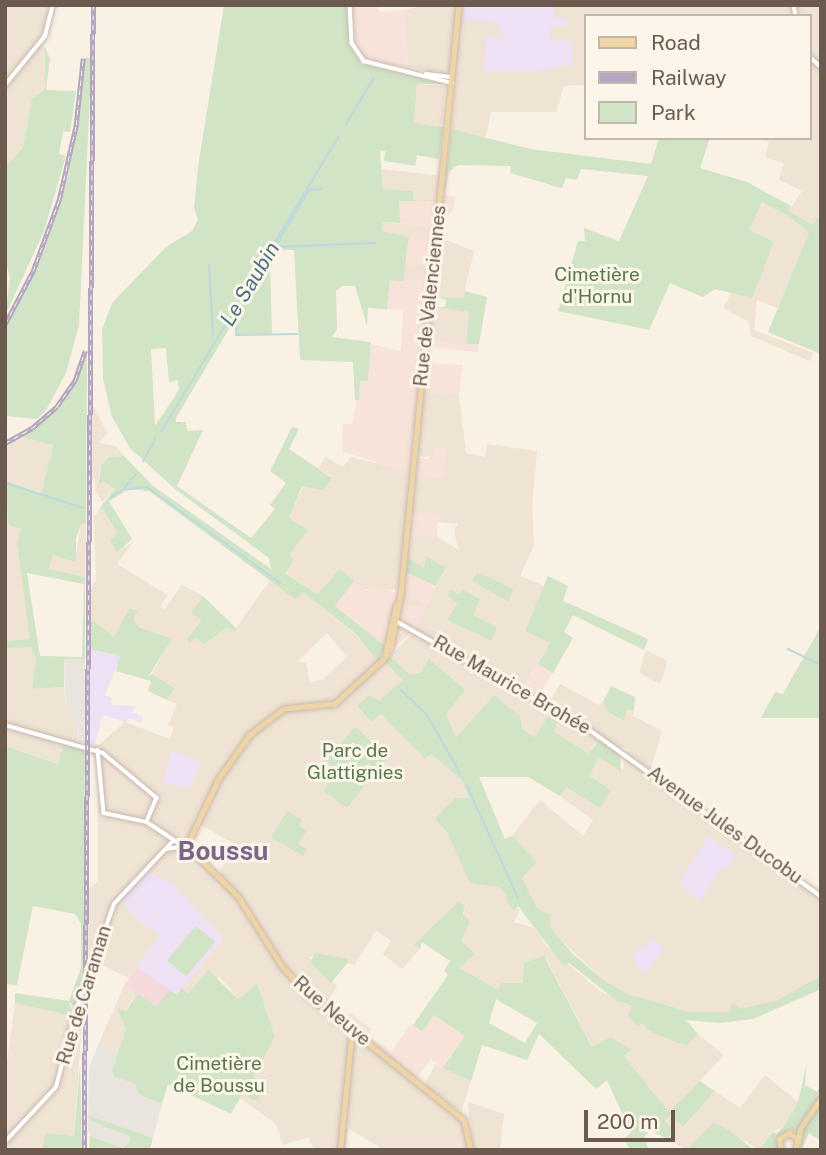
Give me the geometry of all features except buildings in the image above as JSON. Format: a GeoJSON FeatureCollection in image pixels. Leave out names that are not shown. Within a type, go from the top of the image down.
{"type":"FeatureCollection","features":[{"type":"Feature","properties":{"kind":"main road","name":"Rue de Valenciennes"},"geometry":{"type":"LineString","coordinates":[[188,847],[228,764],[267,720],[288,707],[333,705],[385,656],[395,620],[400,587],[460,5]]}},
{"type":"Feature","properties":{"kind":"main road","name":"Rue Neuve"},"geometry":{"type":"LineString","coordinates":[[188,847],[238,897],[290,975],[352,1030],[461,1117],[471,1150]]}},
{"type":"Feature","properties":{"kind":"main road"},"geometry":{"type":"LineString","coordinates":[[340,1150],[352,1030]]}},
{"type":"Feature","properties":{"kind":"main road"},"geometry":{"type":"LineString","coordinates":[[780,1149],[780,1137],[800,1129],[821,1098]]}},
{"type":"Feature","properties":{"kind":"main road"},"geometry":{"type":"LineString","coordinates":[[798,1146],[800,1129]]}},
{"type":"Feature","properties":{"kind":"main road"},"geometry":{"type":"LineString","coordinates":[[792,1134],[798,1146]]}},
{"type":"Feature","properties":{"kind":"street"},"geometry":{"type":"LineString","coordinates":[[5,85],[42,41],[53,5]]}},
{"type":"Feature","properties":{"kind":"street"},"geometry":{"type":"LineString","coordinates":[[350,5],[352,43],[362,59],[452,83]]}},
{"type":"Feature","properties":{"kind":"street"},"geometry":{"type":"LineString","coordinates":[[421,75],[452,76]]}},
{"type":"Feature","properties":{"kind":"street","name":"Rue Maurice Brohée"},"geometry":{"type":"LineString","coordinates":[[395,620],[628,755]]}},
{"type":"Feature","properties":{"kind":"street"},"geometry":{"type":"LineString","coordinates":[[5,724],[96,749],[157,797],[147,822]]}},
{"type":"Feature","properties":{"kind":"street"},"geometry":{"type":"LineString","coordinates":[[96,749],[101,808],[108,814],[147,822],[173,841],[188,847]]}},
{"type":"Feature","properties":{"kind":"street","name":"Avenue Jules Ducobu"},"geometry":{"type":"LineString","coordinates":[[628,755],[821,895]]}},
{"type":"Feature","properties":{"kind":"street","name":"Rue de Caraman"},"geometry":{"type":"LineString","coordinates":[[5,1142],[54,1091],[77,1007],[114,904],[173,841]]}},
{"type":"Feature","properties":{"kind":"street"},"geometry":{"type":"LineString","coordinates":[[166,849],[188,847]]}},
{"type":"Feature","properties":{"kind":"shaded area"},"geometry":{"type":"Polygon","coordinates":[[[5,5],[52,5],[39,43],[45,47],[45,90],[32,98],[23,148],[5,167],[5,5]]]}},
{"type":"Feature","properties":{"kind":"shaded area"},"geometry":{"type":"Polygon","coordinates":[[[352,5],[377,5],[380,12],[405,10],[408,67],[376,63],[363,56],[356,43],[352,5]]]}},
{"type":"Feature","properties":{"kind":"shaded area"},"geometry":{"type":"Polygon","coordinates":[[[427,5],[821,5],[821,220],[809,232],[778,308],[757,300],[754,330],[813,353],[810,361],[751,336],[749,322],[723,308],[732,292],[752,297],[774,242],[748,230],[762,202],[787,214],[802,191],[779,180],[784,163],[765,157],[769,142],[765,140],[812,140],[812,14],[584,14],[584,85],[564,86],[556,112],[491,112],[485,141],[451,129],[456,77],[408,67],[405,10],[427,5]]]}},
{"type":"Feature","properties":{"kind":"shaded area"},"geometry":{"type":"Polygon","coordinates":[[[464,5],[553,5],[555,18],[566,17],[568,25],[551,26],[549,40],[572,41],[573,63],[539,71],[483,71],[487,36],[504,38],[497,23],[462,18],[464,5]]]}},
{"type":"Feature","properties":{"kind":"shaded area"},"geometry":{"type":"Polygon","coordinates":[[[417,84],[445,86],[442,126],[414,124],[417,84]]]}},
{"type":"Feature","properties":{"kind":"shaded area"},"geometry":{"type":"Polygon","coordinates":[[[382,169],[442,176],[440,203],[412,200],[413,191],[383,189],[382,169]]]}},
{"type":"Feature","properties":{"kind":"shaded area"},"geometry":{"type":"Polygon","coordinates":[[[440,194],[455,197],[453,210],[437,227],[400,223],[399,201],[439,203],[440,194]]]}},
{"type":"Feature","properties":{"kind":"shaded area"},"geometry":{"type":"Polygon","coordinates":[[[383,222],[437,227],[436,236],[474,251],[463,298],[434,297],[432,306],[470,312],[466,344],[425,340],[431,282],[403,278],[405,264],[433,266],[436,240],[394,236],[382,231],[383,222]]]}},
{"type":"Feature","properties":{"kind":"shaded area"},"geometry":{"type":"Polygon","coordinates":[[[409,237],[436,240],[433,267],[406,264],[409,237]]]}},
{"type":"Feature","properties":{"kind":"shaded area"},"geometry":{"type":"Polygon","coordinates":[[[403,278],[432,281],[426,340],[479,344],[478,352],[425,347],[424,363],[463,365],[459,393],[421,392],[414,457],[428,459],[433,456],[434,447],[446,448],[443,478],[412,474],[342,451],[343,424],[352,424],[360,380],[368,381],[371,344],[401,351],[403,310],[387,309],[390,280],[403,278]]]}},
{"type":"Feature","properties":{"kind":"shaded area"},"geometry":{"type":"Polygon","coordinates":[[[420,392],[459,393],[466,453],[485,457],[487,444],[537,451],[532,505],[534,545],[520,576],[544,586],[525,631],[550,643],[522,690],[548,705],[560,684],[599,705],[604,699],[609,713],[620,720],[624,721],[627,710],[634,710],[633,716],[662,731],[650,771],[821,894],[821,976],[775,1001],[730,1012],[690,1012],[628,994],[606,982],[550,927],[548,913],[537,908],[522,878],[537,862],[512,836],[540,800],[583,836],[593,820],[560,796],[566,787],[611,790],[588,777],[599,758],[622,771],[629,749],[595,744],[588,753],[552,731],[536,737],[522,729],[494,695],[456,739],[446,714],[464,690],[430,660],[419,673],[409,674],[390,657],[415,630],[425,606],[399,605],[400,590],[363,589],[340,569],[317,594],[285,572],[294,560],[288,555],[301,527],[289,518],[303,486],[318,488],[332,477],[318,468],[326,457],[343,467],[351,457],[425,475],[433,456],[414,457],[420,392]],[[439,516],[406,535],[438,537],[458,550],[454,530],[458,524],[438,522],[439,516]],[[426,557],[424,568],[408,558],[402,571],[406,590],[426,606],[446,568],[426,557]],[[477,572],[472,581],[508,602],[514,589],[477,572]],[[460,595],[448,596],[457,604],[447,620],[491,641],[497,627],[473,616],[460,595]]]}},
{"type":"Feature","properties":{"kind":"shaded area"},"geometry":{"type":"Polygon","coordinates":[[[92,403],[107,433],[99,443],[116,446],[124,456],[107,457],[100,468],[98,490],[102,481],[115,489],[102,502],[95,490],[95,479],[91,478],[92,403]]]}},
{"type":"Feature","properties":{"kind":"shaded area"},"geometry":{"type":"Polygon","coordinates":[[[22,437],[53,444],[41,493],[5,481],[5,444],[22,437]]]}},
{"type":"Feature","properties":{"kind":"shaded area"},"geometry":{"type":"Polygon","coordinates":[[[5,493],[21,529],[30,639],[5,641],[5,493]]]}},
{"type":"Feature","properties":{"kind":"shaded area"},"geometry":{"type":"Polygon","coordinates":[[[101,506],[117,534],[118,552],[134,541],[117,564],[168,595],[160,607],[164,610],[182,585],[203,596],[191,613],[201,620],[187,639],[190,643],[195,638],[206,644],[228,627],[233,632],[271,579],[295,599],[304,593],[356,635],[378,662],[383,660],[404,680],[379,701],[369,695],[357,707],[371,722],[381,714],[425,759],[431,753],[461,778],[470,798],[435,819],[447,832],[470,882],[498,887],[506,894],[509,904],[520,910],[514,922],[534,928],[547,946],[600,991],[632,1005],[638,1026],[642,1023],[649,1031],[686,1045],[698,1034],[724,1055],[670,1113],[624,1056],[630,1050],[617,1042],[593,1048],[546,958],[523,983],[498,991],[459,968],[465,905],[415,945],[420,949],[402,969],[383,954],[391,940],[376,931],[354,965],[315,953],[310,958],[337,987],[324,1007],[424,1086],[435,1064],[471,1081],[462,1110],[447,1104],[463,1121],[468,1150],[384,1150],[348,1128],[346,1150],[314,1150],[309,1137],[283,1145],[276,1124],[240,1098],[275,1037],[257,984],[238,999],[220,977],[188,994],[182,988],[223,939],[173,884],[155,878],[119,897],[137,919],[160,935],[129,978],[101,965],[97,978],[88,974],[93,962],[88,944],[89,889],[98,881],[98,770],[89,743],[99,745],[125,722],[170,739],[174,727],[168,725],[177,704],[167,700],[173,688],[152,674],[171,639],[138,626],[133,621],[138,611],[131,608],[114,637],[90,618],[90,590],[96,580],[94,518],[101,506]],[[327,633],[297,662],[306,663],[310,683],[323,679],[347,657],[327,633]],[[199,824],[187,848],[193,847],[218,875],[235,844],[199,824]]]}},
{"type":"Feature","properties":{"kind":"shaded area"},"geometry":{"type":"Polygon","coordinates":[[[408,512],[439,515],[436,538],[406,535],[408,512]]]}},
{"type":"Feature","properties":{"kind":"shaded area"},"geometry":{"type":"Polygon","coordinates":[[[81,523],[86,523],[85,577],[49,569],[53,555],[75,561],[81,523]]]}},
{"type":"Feature","properties":{"kind":"shaded area"},"geometry":{"type":"Polygon","coordinates":[[[402,571],[416,573],[436,586],[415,630],[392,649],[399,605],[424,605],[401,589],[402,571]]]}},
{"type":"Feature","properties":{"kind":"shaded area"},"geometry":{"type":"Polygon","coordinates":[[[354,581],[367,591],[370,587],[399,593],[385,646],[335,606],[354,581]]]}},
{"type":"Feature","properties":{"kind":"shaded area"},"geometry":{"type":"Polygon","coordinates":[[[31,646],[36,661],[32,689],[64,687],[66,708],[77,721],[78,748],[64,745],[59,764],[5,746],[5,648],[31,646]]]}},
{"type":"Feature","properties":{"kind":"shaded area"},"geometry":{"type":"Polygon","coordinates":[[[90,649],[121,656],[105,695],[112,698],[111,705],[135,706],[132,713],[143,717],[141,723],[129,718],[126,722],[103,715],[95,744],[89,743],[90,649]]]}},
{"type":"Feature","properties":{"kind":"shaded area"},"geometry":{"type":"Polygon","coordinates":[[[646,650],[668,661],[660,684],[639,673],[646,650]]]}},
{"type":"Feature","properties":{"kind":"shaded area"},"geometry":{"type":"Polygon","coordinates":[[[64,659],[85,659],[85,744],[79,744],[77,721],[66,708],[64,659]]]}},
{"type":"Feature","properties":{"kind":"shaded area"},"geometry":{"type":"Polygon","coordinates":[[[538,664],[553,673],[537,699],[522,691],[538,664]]]}},
{"type":"Feature","properties":{"kind":"shaded area"},"geometry":{"type":"Polygon","coordinates":[[[171,750],[203,764],[188,788],[163,783],[171,750]]]}},
{"type":"Feature","properties":{"kind":"shaded area"},"geometry":{"type":"Polygon","coordinates":[[[708,836],[736,856],[726,869],[722,866],[699,902],[679,883],[708,836]]]}},
{"type":"Feature","properties":{"kind":"shaded area"},"geometry":{"type":"Polygon","coordinates":[[[145,870],[173,884],[223,939],[177,995],[137,967],[160,935],[137,919],[119,896],[145,870]]]}},
{"type":"Feature","properties":{"kind":"shaded area"},"geometry":{"type":"Polygon","coordinates":[[[653,940],[664,948],[645,973],[631,955],[653,940]]]}},
{"type":"Feature","properties":{"kind":"shaded area"},"geometry":{"type":"Polygon","coordinates":[[[137,967],[170,990],[156,1006],[124,986],[137,967]]]}},
{"type":"Feature","properties":{"kind":"shaded area"},"geometry":{"type":"Polygon","coordinates":[[[124,986],[138,994],[121,1015],[126,1029],[117,1057],[98,1045],[124,986]]]}},
{"type":"Feature","properties":{"kind":"shaded area"},"geometry":{"type":"Polygon","coordinates":[[[84,993],[74,1136],[47,1133],[42,1150],[5,1150],[5,1144],[55,1093],[84,993]]]}},
{"type":"Feature","properties":{"kind":"shaded area"},"geometry":{"type":"Polygon","coordinates":[[[15,1003],[73,1016],[53,1090],[5,1139],[5,1077],[15,1003]]]}},
{"type":"Feature","properties":{"kind":"shaded area"},"geometry":{"type":"Polygon","coordinates":[[[327,1003],[346,1017],[350,1013],[360,1020],[371,1029],[368,1035],[391,1052],[411,1024],[422,1032],[434,1015],[466,1036],[443,1068],[431,1059],[415,1080],[324,1007],[327,1003]]]}},
{"type":"Feature","properties":{"kind":"shaded area"},"geometry":{"type":"Polygon","coordinates":[[[98,1045],[117,1057],[112,1070],[120,1077],[136,1083],[145,1096],[162,1104],[153,1138],[90,1117],[90,1121],[129,1136],[132,1141],[123,1148],[91,1136],[88,1130],[89,1068],[98,1045]]]}},
{"type":"Feature","properties":{"kind":"shaded area"},"geometry":{"type":"Polygon","coordinates":[[[765,1075],[798,1102],[784,1126],[772,1132],[759,1150],[730,1132],[697,1140],[687,1150],[668,1139],[673,1130],[665,1123],[671,1114],[683,1127],[715,1091],[740,1108],[765,1075]]]}},
{"type":"Feature","properties":{"kind":"shaded area"},"geometry":{"type":"Polygon","coordinates":[[[468,1102],[504,1114],[500,1150],[472,1150],[468,1102]]]}},
{"type":"Feature","properties":{"kind":"green space"},"geometry":{"type":"Polygon","coordinates":[[[224,5],[347,5],[349,45],[361,64],[445,84],[417,84],[414,123],[443,127],[439,159],[417,155],[415,166],[384,161],[385,151],[380,151],[383,189],[413,191],[413,200],[430,202],[399,201],[400,223],[383,222],[382,231],[409,237],[403,281],[390,280],[387,309],[368,308],[367,326],[355,286],[342,286],[336,291],[337,329],[332,337],[371,342],[368,381],[360,381],[359,400],[355,400],[353,362],[300,360],[294,250],[280,250],[270,263],[272,335],[236,335],[236,317],[176,418],[176,422],[186,422],[187,431],[203,430],[177,486],[251,538],[275,509],[270,505],[286,483],[270,471],[292,427],[299,429],[289,449],[332,478],[323,490],[302,486],[289,518],[308,530],[289,555],[294,560],[285,573],[317,594],[340,569],[354,581],[335,606],[385,646],[378,662],[356,634],[304,593],[295,599],[149,491],[129,489],[109,501],[132,539],[117,553],[110,541],[117,533],[101,506],[115,489],[102,481],[98,490],[101,466],[108,457],[124,456],[153,486],[271,569],[269,558],[175,489],[130,448],[112,417],[103,379],[102,330],[112,303],[166,247],[192,231],[198,220],[194,208],[224,5]],[[166,348],[151,349],[155,426],[179,390],[178,380],[169,382],[166,348]]]}},
{"type":"Feature","properties":{"kind":"green space"},"geometry":{"type":"Polygon","coordinates":[[[45,47],[50,59],[46,90],[76,91],[70,132],[63,131],[59,154],[66,156],[44,231],[5,316],[10,278],[5,258],[5,167],[23,148],[32,98],[45,90],[45,47]]]}},
{"type":"Feature","properties":{"kind":"green space"},"geometry":{"type":"Polygon","coordinates":[[[84,58],[90,58],[90,96],[79,325],[66,373],[46,410],[37,419],[5,416],[5,328],[44,250],[68,176],[84,58]]]}},
{"type":"Feature","properties":{"kind":"green space","name":"Cimetière d'Hornu"},"geometry":{"type":"Polygon","coordinates":[[[451,129],[530,149],[651,164],[658,140],[709,140],[700,168],[747,182],[791,206],[789,211],[812,225],[818,218],[821,220],[821,354],[768,332],[809,232],[787,215],[762,202],[749,230],[774,242],[752,298],[715,289],[703,297],[670,283],[649,330],[558,311],[578,241],[585,241],[584,228],[619,241],[648,176],[581,169],[577,180],[566,178],[562,188],[510,173],[511,166],[458,165],[449,172],[444,194],[451,129]]]}},
{"type":"Feature","properties":{"kind":"green space"},"geometry":{"type":"Polygon","coordinates":[[[465,291],[487,297],[479,344],[466,344],[469,312],[437,307],[445,307],[446,300],[438,297],[463,298],[465,291]]]}},
{"type":"Feature","properties":{"kind":"green space"},"geometry":{"type":"Polygon","coordinates":[[[87,350],[86,523],[81,524],[76,539],[76,562],[53,555],[49,569],[85,577],[85,659],[64,659],[64,687],[32,689],[36,661],[31,647],[5,648],[5,641],[30,639],[17,543],[21,529],[9,525],[5,481],[41,493],[53,445],[22,437],[64,399],[87,350]],[[27,573],[40,656],[82,657],[84,584],[27,573]]]}},
{"type":"Feature","properties":{"kind":"green space"},"geometry":{"type":"Polygon","coordinates":[[[426,556],[446,568],[436,586],[406,572],[408,558],[424,568],[426,556]]]}},
{"type":"Feature","properties":{"kind":"green space"},"geometry":{"type":"Polygon","coordinates":[[[477,572],[514,589],[508,602],[472,581],[477,572]]]}},
{"type":"Feature","properties":{"kind":"green space"},"geometry":{"type":"Polygon","coordinates":[[[548,576],[568,586],[563,601],[648,639],[644,650],[573,615],[564,632],[573,638],[553,673],[538,664],[550,643],[525,631],[548,576]]]}},
{"type":"Feature","properties":{"kind":"green space"},"geometry":{"type":"Polygon","coordinates":[[[450,590],[459,595],[463,590],[480,599],[473,615],[497,627],[491,641],[447,620],[457,604],[448,596],[450,590]]]}},
{"type":"Feature","properties":{"kind":"green space"},"geometry":{"type":"Polygon","coordinates":[[[203,596],[237,629],[233,632],[228,627],[205,644],[195,638],[190,644],[187,639],[201,620],[191,613],[203,596]]]}},
{"type":"Feature","properties":{"kind":"green space"},"geometry":{"type":"Polygon","coordinates":[[[130,608],[138,611],[133,620],[139,627],[172,639],[148,677],[152,674],[174,688],[167,700],[148,691],[151,681],[116,671],[120,656],[90,649],[90,618],[114,637],[130,608]]]}},
{"type":"Feature","properties":{"kind":"green space"},"geometry":{"type":"Polygon","coordinates":[[[821,626],[821,718],[761,718],[775,692],[783,694],[821,626]]]}},
{"type":"Feature","properties":{"kind":"green space"},"geometry":{"type":"Polygon","coordinates":[[[388,655],[409,674],[420,673],[429,659],[465,690],[446,714],[456,738],[494,695],[520,716],[522,729],[535,737],[553,708],[563,714],[553,731],[588,753],[602,738],[620,752],[621,771],[599,758],[589,776],[611,790],[600,808],[566,787],[560,796],[528,777],[479,777],[505,839],[512,836],[537,862],[522,878],[537,908],[551,915],[550,927],[573,954],[606,982],[628,994],[690,1012],[729,1012],[733,1003],[740,1009],[775,1001],[821,976],[821,989],[753,1019],[719,1023],[686,1020],[698,1034],[686,1046],[649,1031],[642,1023],[638,1026],[628,1015],[632,1005],[617,1001],[569,963],[563,965],[518,906],[514,910],[508,904],[506,894],[498,887],[470,883],[447,832],[435,819],[455,798],[470,798],[461,779],[431,754],[425,759],[381,714],[371,722],[357,706],[369,695],[379,701],[403,680],[383,660],[388,655]]]}},
{"type":"Feature","properties":{"kind":"green space"},"geometry":{"type":"Polygon","coordinates":[[[611,686],[635,697],[634,710],[627,710],[624,721],[609,713],[603,702],[611,686]]]}},
{"type":"Feature","properties":{"kind":"green space","name":"Parc de Glattignies"},"geometry":{"type":"Polygon","coordinates":[[[355,727],[389,756],[347,808],[324,791],[335,772],[326,761],[355,727]]]}},
{"type":"Feature","properties":{"kind":"green space"},"geometry":{"type":"Polygon","coordinates":[[[64,745],[85,750],[84,986],[77,1007],[69,1002],[72,1016],[15,1003],[15,993],[69,1001],[81,968],[81,924],[75,914],[33,906],[17,985],[5,984],[5,746],[58,764],[64,745]]]}},
{"type":"Feature","properties":{"kind":"green space"},"geometry":{"type":"Polygon","coordinates":[[[287,811],[302,820],[299,826],[307,830],[298,844],[307,849],[303,856],[271,837],[287,811]]]}},
{"type":"Feature","properties":{"kind":"green space"},"geometry":{"type":"Polygon","coordinates":[[[458,902],[465,905],[463,914],[470,922],[461,941],[475,954],[459,968],[498,990],[501,983],[523,983],[524,963],[544,956],[592,1047],[611,1037],[631,1050],[624,1056],[669,1112],[700,1081],[715,1091],[683,1127],[670,1115],[665,1122],[673,1130],[668,1139],[650,1130],[644,1137],[649,1150],[630,1150],[624,1138],[631,1133],[607,1080],[596,1089],[539,1034],[527,1060],[482,1045],[471,1081],[443,1068],[465,1036],[434,1015],[422,1032],[413,1025],[448,975],[444,971],[450,961],[422,942],[420,949],[414,945],[458,902]],[[496,999],[489,1023],[525,1043],[537,1023],[496,999]]]}},
{"type":"Feature","properties":{"kind":"green space"},"geometry":{"type":"Polygon","coordinates":[[[196,926],[215,942],[186,977],[167,960],[196,926]]]}},
{"type":"Feature","properties":{"kind":"green space"},"geometry":{"type":"Polygon","coordinates":[[[315,953],[349,961],[331,983],[310,962],[315,953]]]}},
{"type":"Feature","properties":{"kind":"green space","name":"Cimetière de Boussu"},"geometry":{"type":"Polygon","coordinates":[[[208,970],[238,999],[257,984],[275,1037],[253,1077],[263,1084],[258,1100],[252,1100],[244,1091],[231,1114],[168,1084],[162,1104],[139,1094],[135,1083],[114,1077],[112,1070],[126,1029],[117,1009],[126,1011],[138,994],[156,1006],[170,990],[177,995],[182,988],[188,994],[208,970]]]}},
{"type":"Feature","properties":{"kind":"green space"},"geometry":{"type":"Polygon","coordinates":[[[80,1066],[82,1150],[42,1150],[46,1133],[74,1136],[80,1066]]]}},
{"type":"Feature","properties":{"kind":"green space"},"geometry":{"type":"Polygon","coordinates":[[[806,1067],[805,1085],[817,1092],[821,1084],[821,1141],[809,1133],[801,1150],[799,1129],[781,1137],[779,1150],[759,1150],[773,1131],[776,1134],[784,1126],[798,1102],[806,1067]]]}},
{"type":"Feature","properties":{"kind":"green space"},"geometry":{"type":"Polygon","coordinates":[[[89,1116],[153,1138],[150,1150],[89,1150],[90,1136],[123,1148],[131,1141],[129,1136],[90,1121],[89,1116]]]}},
{"type":"Feature","properties":{"kind":"green space"},"geometry":{"type":"Polygon","coordinates":[[[714,1122],[730,1131],[754,1150],[687,1150],[714,1122]]]}},
{"type":"Feature","properties":{"kind":"waterway","name":"Le Saubin"},"geometry":{"type":"LineString","coordinates":[[346,124],[374,78]]}},
{"type":"Feature","properties":{"kind":"waterway","name":"Le Saubin"},"geometry":{"type":"LineString","coordinates":[[161,432],[338,137]]}},
{"type":"Feature","properties":{"kind":"waterway","name":"Le Saubin"},"geometry":{"type":"LineString","coordinates":[[297,334],[236,335],[237,310],[309,190],[321,189]]}},
{"type":"Feature","properties":{"kind":"waterway"},"geometry":{"type":"LineString","coordinates":[[276,247],[376,243]]}},
{"type":"Feature","properties":{"kind":"waterway"},"geometry":{"type":"LineString","coordinates":[[209,264],[213,335]]}},
{"type":"Feature","properties":{"kind":"waterway"},"geometry":{"type":"LineString","coordinates":[[143,461],[156,438]]}},
{"type":"Feature","properties":{"kind":"waterway"},"geometry":{"type":"LineString","coordinates":[[125,487],[135,475]]}},
{"type":"Feature","properties":{"kind":"waterway"},"geometry":{"type":"LineString","coordinates":[[5,483],[83,508]]}},
{"type":"Feature","properties":{"kind":"waterway"},"geometry":{"type":"LineString","coordinates":[[122,490],[147,487],[280,583]]}},
{"type":"Feature","properties":{"kind":"waterway"},"geometry":{"type":"LineString","coordinates":[[110,498],[121,491]]}},
{"type":"Feature","properties":{"kind":"waterway"},"geometry":{"type":"LineString","coordinates":[[788,649],[821,665]]}},
{"type":"Feature","properties":{"kind":"waterway"},"geometry":{"type":"LineString","coordinates":[[401,690],[427,715],[460,773]]}},
{"type":"Feature","properties":{"kind":"waterway"},"geometry":{"type":"LineString","coordinates":[[467,786],[518,898]]}},
{"type":"Feature","properties":{"kind":"railway"},"geometry":{"type":"LineString","coordinates":[[84,1150],[93,5]]}},
{"type":"Feature","properties":{"kind":"railway"},"geometry":{"type":"LineString","coordinates":[[5,324],[33,271],[59,200],[76,125],[83,58]]}},
{"type":"Feature","properties":{"kind":"railway"},"geometry":{"type":"LineString","coordinates":[[5,443],[32,428],[57,406],[75,380],[85,351]]}},
{"type":"Feature","properties":{"kind":"district","name":"Boussu"},"geometry":{"type":"Point","coordinates":[223,851]}}]}
